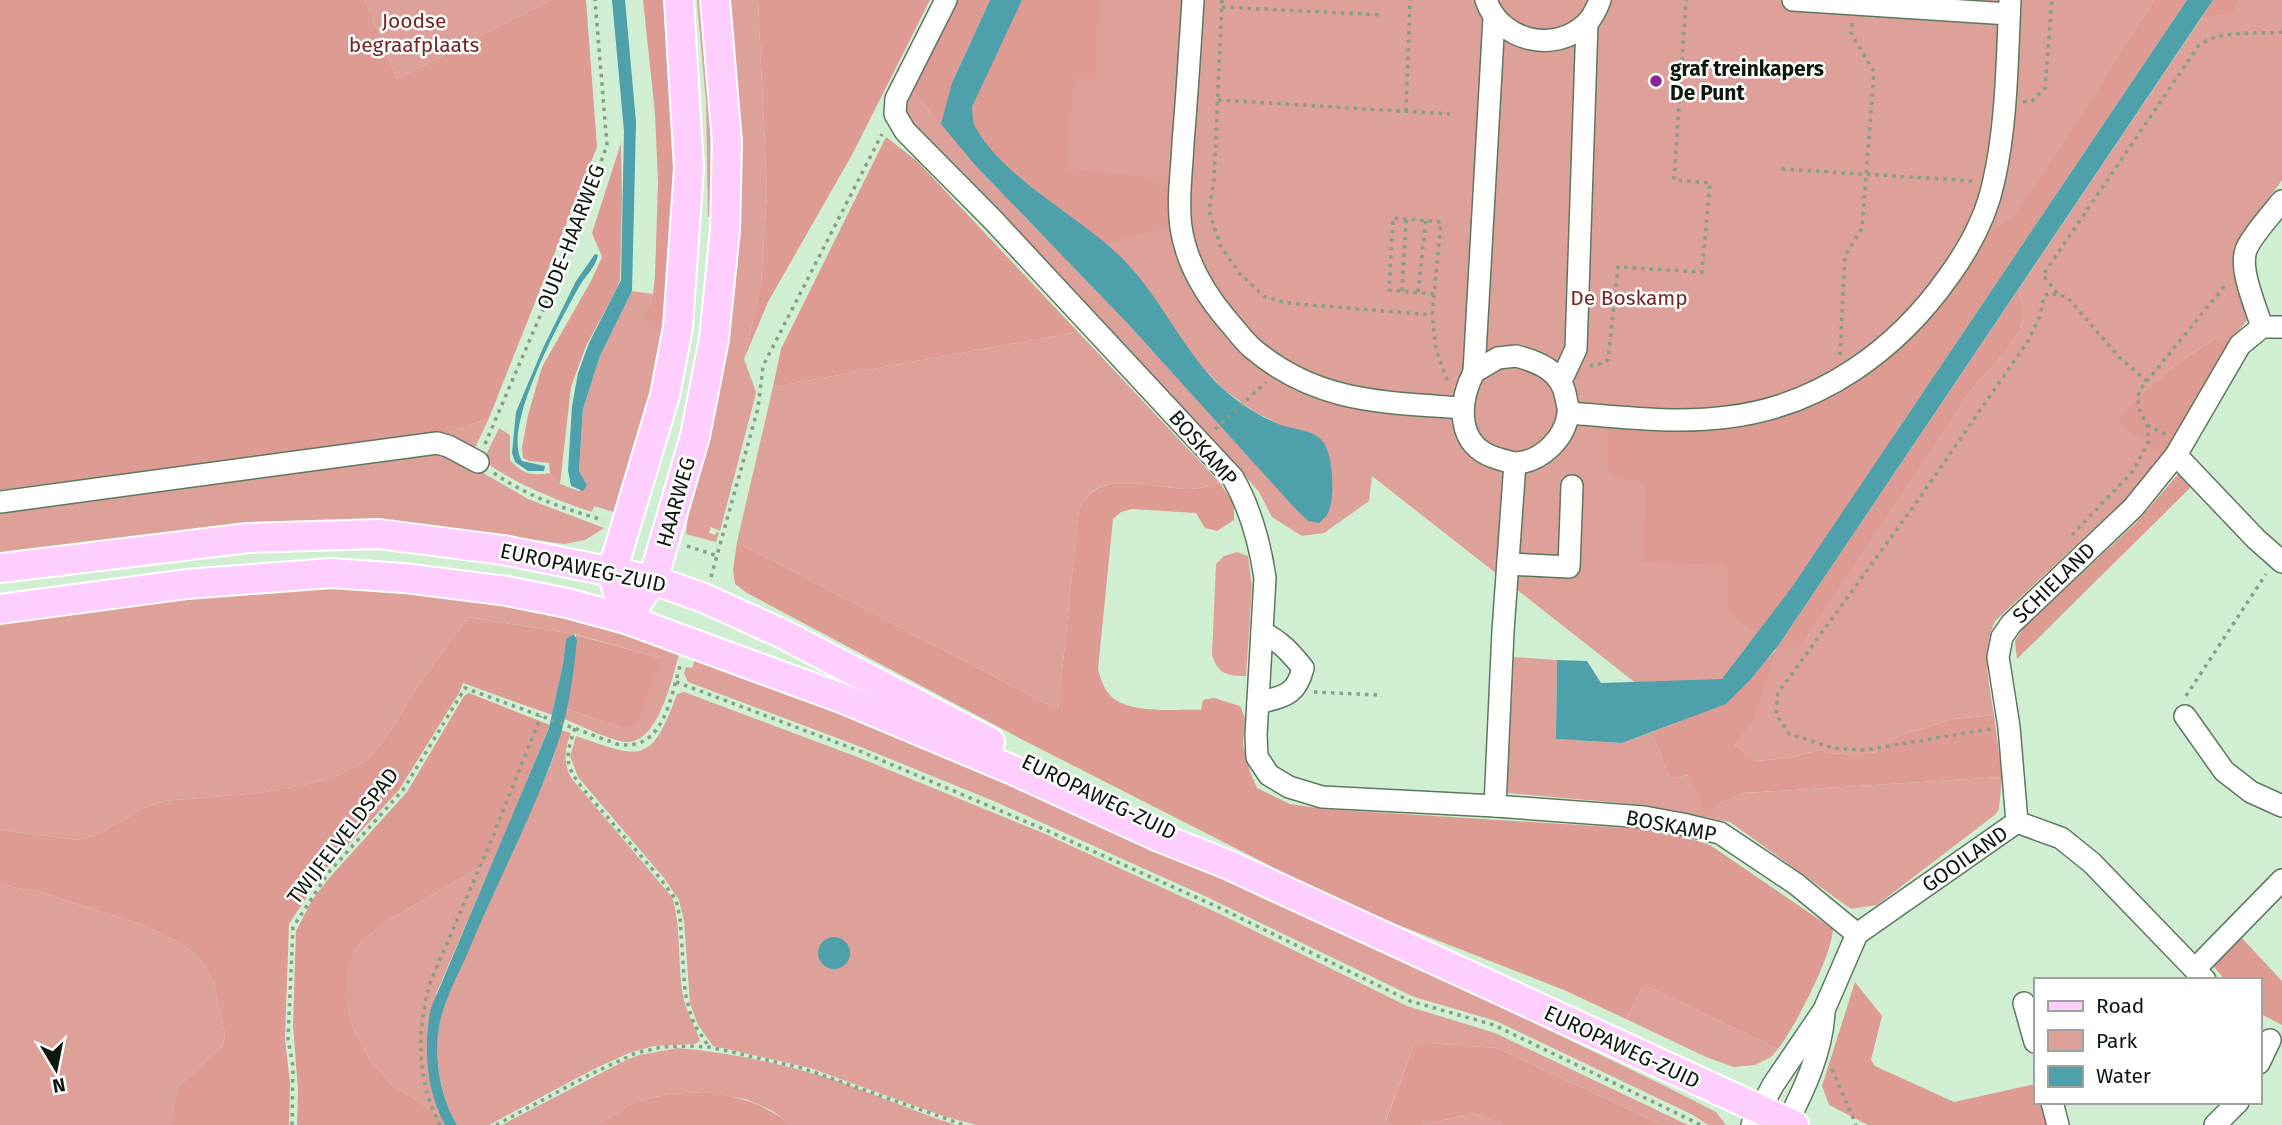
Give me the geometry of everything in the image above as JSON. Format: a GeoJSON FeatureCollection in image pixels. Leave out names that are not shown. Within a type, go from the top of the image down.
{"type":"FeatureCollection","features":[{"type":"Feature","properties":{"kind":"main road","name":"HAARWEG"},"geometry":{"type":"LineString","coordinates":[[612,572],[665,395],[678,327],[689,168],[679,0]]}},
{"type":"Feature","properties":{"kind":"main road","name":"HAARWEG"},"geometry":{"type":"LineString","coordinates":[[626,619],[653,580],[695,436],[715,340],[725,230],[727,153],[716,0]]}},
{"type":"Feature","properties":{"kind":"main road","name":"EUROPAWEG-ZUID"},"geometry":{"type":"LineString","coordinates":[[0,568],[248,538],[379,534],[503,550],[653,580],[704,598],[783,634],[1030,764],[1161,825],[1229,864],[1755,1118],[1789,1125]]}},
{"type":"Feature","properties":{"kind":"main road"},"geometry":{"type":"LineString","coordinates":[[612,572],[626,619]]}},
{"type":"Feature","properties":{"kind":"main road","name":"EUROPAWEG-ZUID"},"geometry":{"type":"LineString","coordinates":[[0,609],[187,584],[331,573],[404,578],[507,591],[567,603],[626,619],[844,699],[1013,770],[1160,837],[1229,864]]}},
{"type":"Feature","properties":{"kind":"street"},"geometry":{"type":"LineString","coordinates":[[895,114],[896,99],[946,0]]}},
{"type":"Feature","properties":{"kind":"street"},"geometry":{"type":"LineString","coordinates":[[1193,0],[1179,204],[1185,249],[1198,279],[1215,306],[1251,347],[1280,369],[1309,384],[1345,397],[1457,408]]}},
{"type":"Feature","properties":{"kind":"street"},"geometry":{"type":"LineString","coordinates":[[1490,9],[1506,28],[1524,38],[1545,41],[1570,35],[1587,23],[1600,0]]}},
{"type":"Feature","properties":{"kind":"street"},"geometry":{"type":"LineString","coordinates":[[1569,413],[1671,420],[1729,417],[1794,401],[1838,381],[1873,358],[1906,329],[1962,258],[1980,225],[1994,182],[2002,132],[2010,7],[1793,0]]}},
{"type":"Feature","properties":{"kind":"street"},"geometry":{"type":"LineString","coordinates":[[1490,9],[1474,372],[1457,408],[1474,444],[1489,456],[1515,463],[1528,461],[1548,451],[1560,437],[1569,413],[1565,372],[1576,349],[1587,23]]}},
{"type":"Feature","properties":{"kind":"street","name":"BOSKAMP"},"geometry":{"type":"LineString","coordinates":[[895,114],[905,131],[993,220],[1233,478],[1243,496],[1261,554],[1265,578],[1256,735],[1257,757],[1269,775],[1289,788],[1322,797],[1644,817],[1720,834],[1796,884],[1857,934]]}},
{"type":"Feature","properties":{"kind":"street"},"geometry":{"type":"LineString","coordinates":[[2245,269],[2246,249],[2282,201]]}},
{"type":"Feature","properties":{"kind":"street","name":"SCHIELAND"},"geometry":{"type":"LineString","coordinates":[[2017,822],[2009,727],[1998,657],[2002,637],[2011,624],[2133,508],[2176,455],[2240,345],[2272,327],[2245,269]]}},
{"type":"Feature","properties":{"kind":"street"},"geometry":{"type":"LineString","coordinates":[[1474,372],[1498,358],[1516,356],[1565,372]]}},
{"type":"Feature","properties":{"kind":"street"},"geometry":{"type":"LineString","coordinates":[[0,502],[437,443],[449,446],[478,462]]}},
{"type":"Feature","properties":{"kind":"street"},"geometry":{"type":"LineString","coordinates":[[2176,455],[2256,539],[2280,560]]}},
{"type":"Feature","properties":{"kind":"street"},"geometry":{"type":"LineString","coordinates":[[1495,806],[1515,463]]}},
{"type":"Feature","properties":{"kind":"street"},"geometry":{"type":"LineString","coordinates":[[1508,564],[1569,567],[1572,486]]}},
{"type":"Feature","properties":{"kind":"street"},"geometry":{"type":"LineString","coordinates":[[1258,703],[1282,697],[1295,689],[1300,682],[1303,668],[1277,639],[1262,632]]}},
{"type":"Feature","properties":{"kind":"street"},"geometry":{"type":"LineString","coordinates":[[2185,716],[2224,771],[2250,792],[2282,806]]}},
{"type":"Feature","properties":{"kind":"street","name":"GOOILAND"},"geometry":{"type":"LineString","coordinates":[[1857,934],[2017,822],[2061,838],[2092,863],[2200,974],[2282,880]]}},
{"type":"Feature","properties":{"kind":"street"},"geometry":{"type":"LineString","coordinates":[[1755,1118],[1810,1027],[1824,1010],[1857,934]]}},
{"type":"Feature","properties":{"kind":"street"},"geometry":{"type":"LineString","coordinates":[[2024,1003],[2034,1038]]}},
{"type":"Feature","properties":{"kind":"street"},"geometry":{"type":"LineString","coordinates":[[1789,1125],[1808,1080],[1820,1041],[1824,1010]]}},
{"type":"Feature","properties":{"kind":"street"},"geometry":{"type":"LineString","coordinates":[[2261,1059],[2271,1039]]}},
{"type":"Feature","properties":{"kind":"street"},"geometry":{"type":"LineString","coordinates":[[2053,1104],[2058,1125]]}},
{"type":"Feature","properties":{"kind":"street"},"geometry":{"type":"LineString","coordinates":[[2215,1125],[2236,1104]]}},
{"type":"Feature","properties":{"kind":"path","name":"OUDE-HAARWEG"},"geometry":{"type":"LineString","coordinates":[[478,462],[571,244],[607,145],[595,0]]}},
{"type":"Feature","properties":{"kind":"path"},"geometry":{"type":"LineString","coordinates":[[1222,0],[1214,180],[1209,211],[1220,245],[1239,273],[1265,297],[1287,303],[1432,315]]}},
{"type":"Feature","properties":{"kind":"path"},"geometry":{"type":"LineString","coordinates":[[1406,111],[1410,0]]}},
{"type":"Feature","properties":{"kind":"path"},"geometry":{"type":"LineString","coordinates":[[1565,372],[1595,366],[1608,360],[1618,267],[1702,272],[1710,183],[1674,180],[1686,0]]}},
{"type":"Feature","properties":{"kind":"path"},"geometry":{"type":"LineString","coordinates":[[2004,102],[2032,101],[2045,88],[2052,0]]}},
{"type":"Feature","properties":{"kind":"path"},"geometry":{"type":"LineString","coordinates":[[1838,381],[1845,256],[1861,228],[1874,72],[1851,33],[1853,4]]}},
{"type":"Feature","properties":{"kind":"path"},"geometry":{"type":"LineString","coordinates":[[1222,6],[1383,15]]}},
{"type":"Feature","properties":{"kind":"path"},"geometry":{"type":"LineString","coordinates":[[2058,295],[2043,275],[2199,45],[2210,38],[2225,35],[2282,32]]}},
{"type":"Feature","properties":{"kind":"path"},"geometry":{"type":"LineString","coordinates":[[1218,100],[1450,114]]}},
{"type":"Feature","properties":{"kind":"path"},"geometry":{"type":"LineString","coordinates":[[718,556],[758,408],[763,366],[895,114]]}},
{"type":"Feature","properties":{"kind":"path"},"geometry":{"type":"LineString","coordinates":[[1782,169],[1994,182]]}},
{"type":"Feature","properties":{"kind":"path"},"geometry":{"type":"LineString","coordinates":[[1434,294],[1389,290],[1393,218],[1441,222],[1432,315],[1436,350],[1457,408]]}},
{"type":"Feature","properties":{"kind":"path"},"geometry":{"type":"LineString","coordinates":[[1402,291],[1406,219]]}},
{"type":"Feature","properties":{"kind":"path"},"geometry":{"type":"LineString","coordinates":[[1418,292],[1426,220]]}},
{"type":"Feature","properties":{"kind":"path"},"geometry":{"type":"LineString","coordinates":[[2068,539],[2133,471],[2149,442],[2147,425],[2138,407],[2139,391],[2227,282],[2245,269]]}},
{"type":"Feature","properties":{"kind":"path"},"geometry":{"type":"LineString","coordinates":[[2009,727],[1866,750],[1833,748],[1789,734],[1776,714],[1779,693],[1916,503],[2028,341],[2040,316],[2044,296],[2050,293],[2067,297],[2120,358],[2147,381]]}},
{"type":"Feature","properties":{"kind":"path"},"geometry":{"type":"LineString","coordinates":[[1214,430],[1248,399]]}},
{"type":"Feature","properties":{"kind":"path"},"geometry":{"type":"LineString","coordinates":[[478,462],[513,486],[593,517]]}},
{"type":"Feature","properties":{"kind":"path"},"geometry":{"type":"LineString","coordinates":[[2185,716],[2186,696],[2260,580],[2280,560]]}},
{"type":"Feature","properties":{"kind":"path","name":"TWIJFELVELDSPAD"},"geometry":{"type":"LineString","coordinates":[[292,1125],[293,1066],[288,1039],[293,927],[329,872],[403,790],[465,688],[628,746],[642,744],[662,721],[680,666]]}},
{"type":"Feature","properties":{"kind":"path"},"geometry":{"type":"LineString","coordinates":[[676,682],[862,752],[1048,831],[1220,908],[1410,1001],[1494,1025],[1701,1125]]}},
{"type":"Feature","properties":{"kind":"path"},"geometry":{"type":"LineString","coordinates":[[1295,689],[1377,695]]}},
{"type":"Feature","properties":{"kind":"path"},"geometry":{"type":"LineString","coordinates":[[440,1125],[425,1080],[421,1052],[420,1031],[425,1000],[544,717]]}},
{"type":"Feature","properties":{"kind":"path"},"geometry":{"type":"LineString","coordinates":[[575,728],[567,753],[573,775],[676,900],[681,918],[685,992],[690,1012],[709,1047]]}},
{"type":"Feature","properties":{"kind":"path"},"geometry":{"type":"LineString","coordinates":[[1820,1041],[1856,1125]]}},
{"type":"Feature","properties":{"kind":"path"},"geometry":{"type":"LineString","coordinates":[[496,1125],[636,1053],[671,1046],[709,1047],[802,1068],[964,1125]]}},
{"type":"Feature","properties":{"kind":"green space","name":"Joodse begraafplaats"},"geometry":{"type":"Polygon","coordinates":[[[365,0],[551,0],[397,79],[365,0]]]}},
{"type":"Feature","properties":{"kind":"green space"},"geometry":{"type":"Polygon","coordinates":[[[697,0],[701,0],[710,102],[711,217],[708,217],[706,102],[697,0]]]}},
{"type":"Feature","properties":{"kind":"green space"},"geometry":{"type":"Polygon","coordinates":[[[727,0],[758,0],[767,192],[761,284],[744,359],[756,392],[720,531],[711,527],[709,533],[719,533],[716,542],[686,534],[688,516],[719,393],[737,246],[740,148],[727,0]]]}},
{"type":"Feature","properties":{"kind":"green space","name":"De Boskamp"},"geometry":{"type":"Polygon","coordinates":[[[996,0],[2154,0],[2042,177],[1716,746],[1372,476],[1369,501],[1324,533],[1302,536],[1272,517],[1259,492],[1227,455],[900,112],[912,90],[934,116],[996,0]],[[978,168],[1129,325],[1308,521],[1307,432],[1282,426],[1255,412],[1223,389],[1198,362],[1161,310],[978,168]]]}},
{"type":"Feature","properties":{"kind":"green space"},"geometry":{"type":"Polygon","coordinates":[[[2239,0],[2282,0],[2282,180],[2234,248],[2247,320],[2232,340],[2217,338],[2189,355],[2140,396],[2119,421],[2162,458],[2148,478],[1995,621],[1987,656],[1994,715],[1954,719],[1900,735],[1876,752],[1856,755],[1820,750],[1788,758],[1757,761],[1735,745],[1755,717],[1778,646],[1966,396],[2007,350],[2021,329],[2024,311],[2018,290],[2200,20],[2232,12],[2239,0]]]}},
{"type":"Feature","properties":{"kind":"green space"},"geometry":{"type":"Polygon","coordinates":[[[632,291],[653,294],[646,312],[664,319],[670,295],[665,349],[617,513],[594,506],[592,512],[564,502],[524,485],[486,463],[485,457],[499,428],[510,435],[510,460],[523,471],[533,474],[550,473],[560,484],[579,491],[587,485],[579,471],[583,409],[600,356],[632,291]]]}},
{"type":"Feature","properties":{"kind":"green space"},"geometry":{"type":"Polygon","coordinates":[[[1078,332],[1220,483],[1187,489],[1118,483],[1098,488],[1079,508],[1058,710],[737,542],[773,387],[1078,332]]]}},
{"type":"Feature","properties":{"kind":"green space"},"geometry":{"type":"Polygon","coordinates":[[[489,418],[475,448],[439,432],[454,431],[489,418]]]}},
{"type":"Feature","properties":{"kind":"green space"},"geometry":{"type":"Polygon","coordinates":[[[438,451],[480,471],[528,499],[604,528],[585,540],[564,544],[466,530],[393,524],[265,523],[169,532],[0,555],[0,509],[438,451]]]}},
{"type":"Feature","properties":{"kind":"green space"},"geometry":{"type":"Polygon","coordinates":[[[1237,552],[1248,556],[1252,587],[1246,676],[1224,673],[1212,655],[1216,564],[1224,556],[1237,552]]]}},
{"type":"Feature","properties":{"kind":"green space"},"geometry":{"type":"Polygon","coordinates":[[[328,587],[411,590],[548,611],[681,648],[669,689],[656,720],[638,740],[626,742],[564,719],[567,709],[619,727],[661,658],[574,634],[468,617],[415,690],[385,739],[367,760],[339,775],[260,793],[163,801],[142,809],[99,834],[77,840],[0,830],[0,620],[231,591],[328,587]]]}},
{"type":"Feature","properties":{"kind":"green space"},"geometry":{"type":"Polygon","coordinates":[[[697,654],[945,748],[1351,935],[1665,1086],[1716,1112],[1726,1125],[1708,1125],[1693,1115],[1496,1021],[1414,997],[1207,897],[996,802],[861,747],[688,682],[684,673],[686,667],[692,668],[697,654]]]}},
{"type":"Feature","properties":{"kind":"green space"},"geometry":{"type":"Polygon","coordinates":[[[1511,657],[1557,660],[1556,739],[1622,743],[1652,732],[1670,779],[1689,775],[1719,803],[1744,793],[2002,777],[1999,809],[1877,905],[1851,909],[1730,822],[1644,805],[1506,793],[1511,657]]]}},
{"type":"Feature","properties":{"kind":"green space"},"geometry":{"type":"Polygon","coordinates":[[[684,692],[860,758],[1043,833],[1222,915],[1407,1006],[1495,1033],[1688,1125],[1662,1125],[1497,1048],[1415,1042],[1385,1122],[1392,1125],[976,1125],[943,1116],[810,1068],[713,1046],[698,1025],[690,1003],[684,921],[679,900],[664,878],[578,777],[570,756],[576,736],[630,752],[651,745],[660,734],[677,694],[684,692]]]}},
{"type":"Feature","properties":{"kind":"green space"},"geometry":{"type":"Polygon","coordinates":[[[561,730],[571,733],[566,757],[572,779],[672,897],[677,921],[683,995],[700,1041],[695,1044],[654,1046],[629,1053],[489,1125],[457,1125],[446,1102],[438,1064],[442,1013],[458,971],[553,759],[561,730]]]}},
{"type":"Feature","properties":{"kind":"green space"},"geometry":{"type":"Polygon","coordinates":[[[494,859],[436,994],[437,1108],[441,1116],[392,1085],[370,1060],[353,1028],[345,977],[356,947],[382,924],[494,859]]]}},
{"type":"Feature","properties":{"kind":"green space"},"geometry":{"type":"Polygon","coordinates":[[[0,885],[40,892],[146,926],[180,943],[206,967],[214,984],[225,1034],[223,1046],[179,1086],[169,1125],[0,1125],[0,885]]]}},
{"type":"Feature","properties":{"kind":"green space"},"geometry":{"type":"Polygon","coordinates":[[[1644,985],[1778,1049],[1771,1057],[1755,1065],[1734,1067],[1706,1057],[1626,1019],[1644,985]]]}},
{"type":"Feature","properties":{"kind":"green space"},"geometry":{"type":"Polygon","coordinates":[[[678,1048],[734,1055],[807,1072],[956,1125],[792,1125],[771,1110],[745,1099],[705,1092],[668,1094],[634,1102],[598,1125],[502,1125],[626,1060],[678,1048]]]}},
{"type":"Feature","properties":{"kind":"green space"},"geometry":{"type":"Polygon","coordinates":[[[1474,1113],[1502,1125],[1422,1125],[1474,1113]]]}},
{"type":"Feature","properties":{"kind":"shaded area"},"geometry":{"type":"Polygon","coordinates":[[[0,0],[365,0],[397,79],[551,0],[586,0],[597,147],[489,418],[454,431],[0,490],[0,0]]]}},
{"type":"Feature","properties":{"kind":"shaded area"},"geometry":{"type":"Polygon","coordinates":[[[643,0],[666,0],[676,141],[670,295],[664,319],[657,326],[650,326],[646,312],[653,294],[655,276],[658,183],[655,113],[643,0]]]}},
{"type":"Feature","properties":{"kind":"shaded area"},"geometry":{"type":"Polygon","coordinates":[[[758,0],[930,0],[853,153],[768,302],[744,359],[761,284],[767,192],[758,0]]]}},
{"type":"Feature","properties":{"kind":"shaded area"},"geometry":{"type":"Polygon","coordinates":[[[958,0],[990,0],[952,83],[941,124],[912,90],[958,0]]]}},
{"type":"Feature","properties":{"kind":"shaded area"},"geometry":{"type":"Polygon","coordinates":[[[1022,0],[1098,0],[1096,78],[1074,78],[1067,169],[1171,179],[1173,225],[1107,244],[1011,168],[989,147],[974,126],[972,108],[1022,0]]]}},
{"type":"Feature","properties":{"kind":"shaded area"},"geometry":{"type":"Polygon","coordinates":[[[2154,0],[2187,0],[1792,587],[1757,634],[1727,612],[1728,571],[1723,565],[1642,562],[1646,494],[1643,484],[1637,480],[1614,479],[1608,470],[1608,427],[1698,430],[1847,386],[1877,366],[1932,316],[1956,284],[1986,235],[2012,218],[2044,173],[2154,0]]]}},
{"type":"Feature","properties":{"kind":"shaded area"},"geometry":{"type":"Polygon","coordinates":[[[2213,0],[2239,0],[2233,12],[2200,20],[2213,0]]]}},
{"type":"Feature","properties":{"kind":"shaded area"},"geometry":{"type":"Polygon","coordinates":[[[886,137],[917,161],[1078,332],[773,387],[781,349],[886,137]]]}},
{"type":"Feature","properties":{"kind":"shaded area"},"geometry":{"type":"Polygon","coordinates":[[[621,143],[620,280],[586,346],[571,387],[560,484],[550,473],[549,463],[523,458],[522,448],[542,367],[602,257],[592,233],[621,143]]]}},
{"type":"Feature","properties":{"kind":"shaded area"},"geometry":{"type":"Polygon","coordinates":[[[2018,290],[2024,311],[2021,329],[2007,350],[1966,396],[1799,646],[1778,647],[1755,718],[1735,745],[1757,761],[1788,758],[1820,750],[1856,755],[1876,752],[1900,735],[1954,719],[1994,715],[2002,777],[1744,793],[1719,803],[1707,817],[1689,775],[1670,779],[1652,732],[1726,704],[1774,652],[2018,290]]]}},
{"type":"Feature","properties":{"kind":"shaded area"},"geometry":{"type":"Polygon","coordinates":[[[2217,338],[2232,340],[2162,458],[2118,421],[2163,375],[2217,338]]]}},
{"type":"Feature","properties":{"kind":"shaded area"},"geometry":{"type":"Polygon","coordinates":[[[2179,473],[2193,485],[2017,659],[2015,641],[2025,626],[2137,522],[2179,473]]]}},
{"type":"Feature","properties":{"kind":"shaded area"},"geometry":{"type":"Polygon","coordinates":[[[1118,483],[1187,489],[1220,483],[1234,504],[1234,520],[1217,531],[1205,528],[1196,513],[1132,509],[1121,512],[1113,519],[1098,669],[1103,685],[1110,695],[1121,703],[1143,709],[1201,710],[1203,700],[1214,698],[1240,706],[1245,718],[1243,745],[1257,788],[1290,804],[1324,809],[1644,829],[1682,836],[1710,845],[1833,929],[1812,991],[1778,1049],[1644,985],[1626,1019],[1564,990],[1360,910],[1023,740],[747,593],[735,584],[733,570],[737,542],[1058,710],[1079,508],[1092,492],[1118,483]]]}},
{"type":"Feature","properties":{"kind":"shaded area"},"geometry":{"type":"Polygon","coordinates":[[[468,617],[574,634],[566,639],[552,715],[463,683],[399,790],[324,871],[289,924],[285,1039],[290,1083],[289,1125],[169,1125],[179,1086],[223,1046],[225,1034],[214,984],[206,967],[180,943],[146,926],[40,892],[0,885],[0,830],[77,840],[99,834],[142,809],[163,801],[260,793],[339,775],[367,760],[385,739],[415,690],[468,617]]]}},
{"type":"Feature","properties":{"kind":"shaded area"},"geometry":{"type":"Polygon","coordinates":[[[576,635],[661,658],[640,717],[631,727],[619,727],[567,709],[576,635]]]}},
{"type":"Feature","properties":{"kind":"shaded area"},"geometry":{"type":"Polygon","coordinates":[[[469,693],[550,725],[494,859],[382,924],[356,947],[346,976],[347,1002],[353,1028],[370,1060],[392,1085],[441,1116],[445,1125],[297,1125],[298,1090],[293,1025],[296,931],[312,900],[330,877],[407,792],[464,696],[469,693]]]}},
{"type":"Feature","properties":{"kind":"shaded area"},"geometry":{"type":"Polygon","coordinates":[[[2240,936],[2282,981],[2282,1025],[2261,1014],[2261,978],[2223,978],[2214,967],[2240,936]]]}},
{"type":"Feature","properties":{"kind":"shaded area"},"geometry":{"type":"Polygon","coordinates":[[[1855,982],[1882,1016],[1871,1060],[1875,1066],[1954,1102],[2034,1084],[2034,1104],[2043,1104],[2049,1125],[1868,1125],[1829,1105],[1822,1086],[1855,982]]]}},
{"type":"Feature","properties":{"kind":"shaded area"},"geometry":{"type":"Polygon","coordinates":[[[1415,1042],[1497,1048],[1662,1125],[1502,1125],[1474,1113],[1422,1125],[1385,1123],[1415,1042]]]}},
{"type":"Feature","properties":{"kind":"shaded area"},"geometry":{"type":"Polygon","coordinates":[[[705,1092],[751,1102],[792,1125],[598,1125],[634,1102],[668,1094],[705,1092]]]}},
{"type":"Feature","properties":{"kind":"water"},"geometry":{"type":"Polygon","coordinates":[[[612,0],[625,0],[636,122],[632,291],[600,356],[583,409],[579,471],[587,485],[583,491],[571,486],[568,470],[572,406],[578,373],[589,343],[621,280],[624,131],[612,0]]]}},
{"type":"Feature","properties":{"kind":"water"},"geometry":{"type":"Polygon","coordinates":[[[990,0],[1022,0],[972,107],[976,128],[1005,164],[1122,258],[1148,289],[1195,357],[1222,388],[1265,418],[1310,432],[1320,438],[1330,458],[1332,499],[1327,515],[1319,523],[1308,521],[1292,505],[1129,325],[975,165],[941,124],[952,83],[990,0]]]}},
{"type":"Feature","properties":{"kind":"water"},"geometry":{"type":"Polygon","coordinates":[[[2187,0],[2213,0],[1778,646],[1750,680],[1726,704],[1622,743],[1556,739],[1557,660],[1587,661],[1601,683],[1722,679],[1792,587],[2187,0]]]}},
{"type":"Feature","properties":{"kind":"water"},"geometry":{"type":"Polygon","coordinates":[[[595,254],[598,255],[595,264],[560,323],[526,400],[518,445],[522,461],[545,466],[544,471],[528,471],[515,462],[512,453],[516,412],[543,348],[576,281],[595,254]]]}},
{"type":"Feature","properties":{"kind":"water"},"geometry":{"type":"Polygon","coordinates":[[[574,634],[577,640],[571,686],[557,746],[532,810],[450,991],[441,1018],[437,1052],[440,1078],[446,1102],[457,1125],[445,1125],[434,1097],[428,1068],[427,1037],[431,1008],[549,728],[566,639],[574,634]]]}},
{"type":"Feature","properties":{"kind":"water"},"geometry":{"type":"Polygon","coordinates":[[[834,937],[845,942],[850,953],[845,964],[834,969],[823,964],[818,953],[823,942],[834,937]]]}},
{"type":"Feature","properties":{"kind":"place","name":"graf treinkapers De Punt"},"geometry":{"type":"Point","coordinates":[1656,81]}}]}
